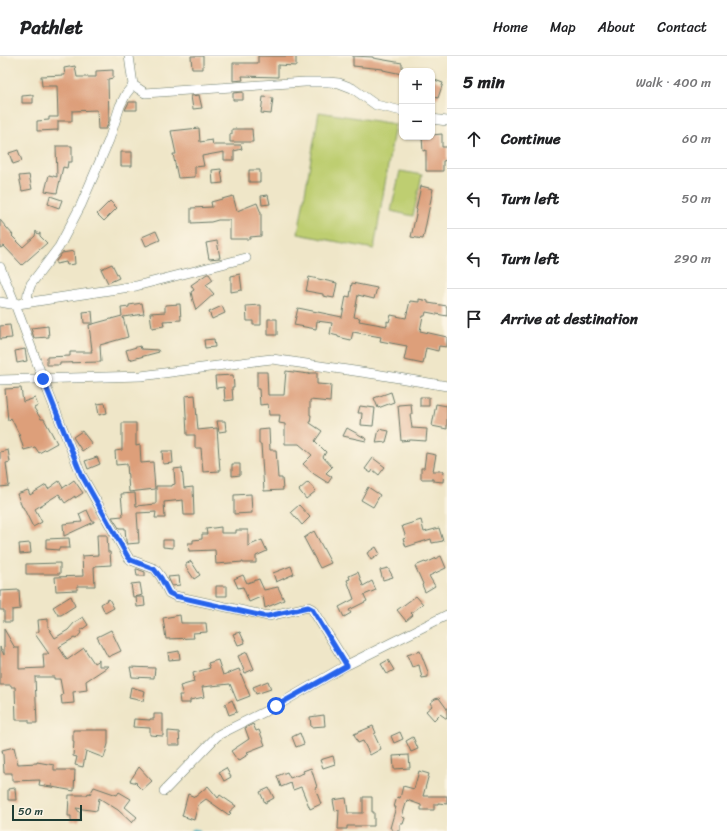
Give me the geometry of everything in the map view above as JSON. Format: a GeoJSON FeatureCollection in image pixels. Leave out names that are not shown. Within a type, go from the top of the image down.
{"type":"FeatureCollection","features":[{"type":"Feature","properties":{"kind":"street"},"geometry":{"type":"LineString","coordinates":[[129,56],[134,85],[145,93],[305,82],[328,82],[352,88],[376,105],[399,110]]}},
{"type":"Feature","properties":{"kind":"street"},"geometry":{"type":"LineString","coordinates":[[27,302],[31,284],[59,247],[82,204],[109,140],[120,106],[126,94],[134,85]]}},
{"type":"Feature","properties":{"kind":"street"},"geometry":{"type":"LineString","coordinates":[[435,119],[447,121]]}},
{"type":"Feature","properties":{"kind":"street"},"geometry":{"type":"LineString","coordinates":[[0,302],[15,304],[136,286],[246,258]]}},
{"type":"Feature","properties":{"kind":"street"},"geometry":{"type":"LineString","coordinates":[[0,266],[81,474],[128,557],[131,560],[154,569],[169,593],[175,596],[268,616],[308,607],[312,609],[347,666]]}},
{"type":"Feature","properties":{"kind":"street"},"geometry":{"type":"LineString","coordinates":[[0,380],[141,376],[272,359],[447,386]]}},
{"type":"Feature","properties":{"kind":"street"},"geometry":{"type":"LineString","coordinates":[[164,791],[216,736],[276,706],[347,666],[447,615]]}},
{"type":"Feature","properties":{"kind":"green space"},"geometry":{"type":"Polygon","coordinates":[[[319,112],[395,124],[374,249],[298,234],[319,112]]]}},
{"type":"Feature","properties":{"kind":"green space"},"geometry":{"type":"Polygon","coordinates":[[[400,171],[422,175],[413,216],[391,211],[400,171]]]}},
{"type":"Feature","properties":{"kind":"building"},"geometry":{"type":"Polygon","coordinates":[[[191,56],[203,56],[203,69],[192,69],[191,56]]]}},
{"type":"Feature","properties":{"kind":"building"},"geometry":{"type":"Polygon","coordinates":[[[258,56],[296,56],[296,66],[278,65],[278,77],[242,76],[243,80],[233,81],[233,63],[258,63],[258,56]]]}},
{"type":"Feature","properties":{"kind":"building"},"geometry":{"type":"Polygon","coordinates":[[[353,56],[373,57],[402,63],[402,68],[399,68],[399,73],[383,69],[353,66],[353,56]]]}},
{"type":"Feature","properties":{"kind":"building"},"geometry":{"type":"Polygon","coordinates":[[[75,66],[77,77],[96,77],[96,71],[113,70],[113,78],[108,79],[109,121],[106,129],[98,129],[97,110],[72,111],[72,121],[58,121],[58,130],[37,131],[37,121],[49,120],[49,117],[58,117],[57,86],[42,86],[41,76],[65,75],[64,68],[75,66]]]}},
{"type":"Feature","properties":{"kind":"building"},"geometry":{"type":"Polygon","coordinates":[[[435,80],[443,83],[438,98],[435,97],[435,80]]]}},
{"type":"Feature","properties":{"kind":"building"},"geometry":{"type":"Polygon","coordinates":[[[243,92],[243,100],[233,100],[233,93],[243,92]]]}},
{"type":"Feature","properties":{"kind":"building"},"geometry":{"type":"Polygon","coordinates":[[[33,95],[33,103],[22,103],[22,96],[33,95]]]}},
{"type":"Feature","properties":{"kind":"building"},"geometry":{"type":"Polygon","coordinates":[[[199,95],[202,108],[193,109],[191,96],[199,95]]]}},
{"type":"Feature","properties":{"kind":"building"},"geometry":{"type":"Polygon","coordinates":[[[263,97],[273,98],[271,114],[261,113],[263,97]]]}},
{"type":"Feature","properties":{"kind":"building"},"geometry":{"type":"Polygon","coordinates":[[[129,102],[137,102],[137,110],[125,110],[129,102]]]}},
{"type":"Feature","properties":{"kind":"building"},"geometry":{"type":"Polygon","coordinates":[[[199,128],[200,142],[212,140],[213,145],[241,145],[242,149],[234,151],[234,160],[224,160],[224,152],[202,156],[204,166],[195,167],[195,177],[178,178],[173,154],[176,154],[171,131],[199,128]]]}},
{"type":"Feature","properties":{"kind":"building"},"geometry":{"type":"Polygon","coordinates":[[[232,129],[252,129],[253,142],[230,142],[230,134],[232,134],[232,129]]]}},
{"type":"Feature","properties":{"kind":"building"},"geometry":{"type":"Polygon","coordinates":[[[442,134],[442,147],[447,147],[447,160],[443,161],[443,171],[426,171],[426,150],[423,151],[422,140],[435,140],[435,135],[442,134]]]}},
{"type":"Feature","properties":{"kind":"building"},"geometry":{"type":"Polygon","coordinates":[[[56,146],[72,146],[72,162],[68,162],[67,168],[63,167],[57,193],[45,191],[49,175],[57,177],[56,146]]]}},
{"type":"Feature","properties":{"kind":"building"},"geometry":{"type":"Polygon","coordinates":[[[18,150],[22,161],[13,164],[9,153],[18,150]]]}},
{"type":"Feature","properties":{"kind":"building"},"geometry":{"type":"Polygon","coordinates":[[[121,152],[132,152],[132,166],[121,166],[121,152]]]}},
{"type":"Feature","properties":{"kind":"building"},"geometry":{"type":"Polygon","coordinates":[[[221,169],[223,183],[213,184],[212,170],[221,169]]]}},
{"type":"Feature","properties":{"kind":"building"},"geometry":{"type":"Polygon","coordinates":[[[249,170],[260,170],[260,182],[249,182],[249,170]]]}},
{"type":"Feature","properties":{"kind":"building"},"geometry":{"type":"Polygon","coordinates":[[[29,175],[32,189],[22,191],[19,176],[29,175]]]}},
{"type":"Feature","properties":{"kind":"building"},"geometry":{"type":"Polygon","coordinates":[[[421,186],[433,189],[423,239],[411,237],[421,186]]]}},
{"type":"Feature","properties":{"kind":"building"},"geometry":{"type":"Polygon","coordinates":[[[268,195],[270,204],[262,205],[261,196],[268,195]]]}},
{"type":"Feature","properties":{"kind":"building"},"geometry":{"type":"Polygon","coordinates":[[[50,196],[62,200],[59,208],[48,204],[50,196]]]}},
{"type":"Feature","properties":{"kind":"building"},"geometry":{"type":"Polygon","coordinates":[[[233,196],[237,211],[257,203],[261,213],[261,236],[250,237],[250,239],[230,239],[230,220],[191,223],[191,208],[212,207],[211,202],[233,196]]]}},
{"type":"Feature","properties":{"kind":"building"},"geometry":{"type":"Polygon","coordinates":[[[110,201],[117,208],[104,221],[97,214],[110,201]]]}},
{"type":"Feature","properties":{"kind":"building"},"geometry":{"type":"Polygon","coordinates":[[[0,220],[13,235],[12,236],[23,247],[35,236],[36,231],[38,234],[40,233],[40,236],[47,243],[22,265],[4,246],[0,248],[0,220]]]}},
{"type":"Feature","properties":{"kind":"building"},"geometry":{"type":"Polygon","coordinates":[[[156,231],[160,240],[146,246],[142,237],[156,231]]]}},
{"type":"Feature","properties":{"kind":"building"},"geometry":{"type":"Polygon","coordinates":[[[217,241],[220,258],[209,259],[206,243],[217,241]]]}},
{"type":"Feature","properties":{"kind":"building"},"geometry":{"type":"Polygon","coordinates":[[[74,251],[75,264],[67,265],[66,262],[56,264],[56,261],[62,253],[74,251]]]}},
{"type":"Feature","properties":{"kind":"building"},"geometry":{"type":"Polygon","coordinates":[[[112,264],[119,278],[108,283],[101,269],[112,264]]]}},
{"type":"Feature","properties":{"kind":"building"},"geometry":{"type":"Polygon","coordinates":[[[209,274],[213,280],[206,285],[214,294],[196,310],[191,292],[194,290],[191,285],[209,274]]]}},
{"type":"Feature","properties":{"kind":"building"},"geometry":{"type":"Polygon","coordinates":[[[240,274],[242,290],[231,292],[231,276],[240,274]]]}},
{"type":"Feature","properties":{"kind":"building"},"geometry":{"type":"Polygon","coordinates":[[[309,277],[337,283],[334,298],[323,296],[323,294],[306,291],[309,277]]]}},
{"type":"Feature","properties":{"kind":"building"},"geometry":{"type":"Polygon","coordinates":[[[352,283],[377,288],[374,299],[358,295],[354,317],[360,318],[359,321],[387,326],[387,321],[389,322],[391,315],[406,318],[410,301],[419,302],[419,299],[428,301],[428,303],[447,306],[447,316],[426,312],[425,316],[423,316],[420,331],[447,337],[447,347],[439,346],[438,351],[426,348],[423,364],[404,360],[407,346],[380,341],[381,337],[353,332],[351,340],[338,337],[330,334],[332,323],[317,321],[316,329],[294,325],[298,308],[342,317],[346,296],[350,297],[352,283]]]}},
{"type":"Feature","properties":{"kind":"building"},"geometry":{"type":"Polygon","coordinates":[[[142,303],[144,314],[123,317],[128,337],[100,345],[101,362],[60,363],[60,365],[47,365],[47,357],[70,356],[70,352],[92,352],[89,325],[122,316],[121,308],[142,303]]]}},
{"type":"Feature","properties":{"kind":"building"},"geometry":{"type":"Polygon","coordinates":[[[180,304],[181,320],[163,321],[164,326],[152,328],[150,313],[165,312],[165,305],[180,304]]]}},
{"type":"Feature","properties":{"kind":"building"},"geometry":{"type":"Polygon","coordinates":[[[261,305],[261,325],[253,325],[253,321],[247,321],[246,306],[261,305]]]}},
{"type":"Feature","properties":{"kind":"building"},"geometry":{"type":"Polygon","coordinates":[[[222,306],[225,313],[212,319],[209,312],[222,306]]]}},
{"type":"Feature","properties":{"kind":"building"},"geometry":{"type":"Polygon","coordinates":[[[92,311],[93,323],[84,323],[83,312],[92,311]]]}},
{"type":"Feature","properties":{"kind":"building"},"geometry":{"type":"Polygon","coordinates":[[[268,319],[277,319],[277,335],[268,335],[268,319]]]}},
{"type":"Feature","properties":{"kind":"building"},"geometry":{"type":"Polygon","coordinates":[[[10,325],[12,338],[0,339],[0,326],[10,325]]]}},
{"type":"Feature","properties":{"kind":"building"},"geometry":{"type":"Polygon","coordinates":[[[48,326],[49,337],[34,338],[31,328],[48,326]]]}},
{"type":"Feature","properties":{"kind":"building"},"geometry":{"type":"Polygon","coordinates":[[[214,339],[215,347],[205,348],[204,340],[214,339]]]}},
{"type":"Feature","properties":{"kind":"building"},"geometry":{"type":"Polygon","coordinates":[[[140,346],[141,349],[158,350],[159,352],[129,360],[126,350],[140,346]]]}},
{"type":"Feature","properties":{"kind":"building"},"geometry":{"type":"Polygon","coordinates":[[[25,349],[27,361],[17,363],[15,351],[25,349]]]}},
{"type":"Feature","properties":{"kind":"building"},"geometry":{"type":"Polygon","coordinates":[[[286,371],[309,374],[317,373],[317,384],[331,385],[330,402],[310,400],[310,423],[322,431],[315,441],[326,452],[323,457],[332,467],[326,473],[332,477],[328,483],[314,474],[303,464],[312,455],[299,444],[285,444],[285,424],[279,423],[280,415],[269,415],[268,404],[260,405],[259,389],[257,389],[257,372],[267,372],[268,395],[284,395],[286,371]]]}},
{"type":"Feature","properties":{"kind":"building"},"geometry":{"type":"Polygon","coordinates":[[[233,375],[233,400],[225,401],[224,387],[216,388],[215,376],[233,375]]]}},
{"type":"Feature","properties":{"kind":"building"},"geometry":{"type":"Polygon","coordinates":[[[21,388],[23,402],[35,398],[38,406],[34,408],[41,419],[44,419],[57,443],[39,453],[35,447],[24,450],[19,434],[11,418],[8,421],[5,389],[21,388]]]}},
{"type":"Feature","properties":{"kind":"building"},"geometry":{"type":"Polygon","coordinates":[[[391,392],[394,402],[378,408],[374,398],[391,392]]]}},
{"type":"Feature","properties":{"kind":"building"},"geometry":{"type":"Polygon","coordinates":[[[195,395],[198,430],[217,428],[220,471],[203,472],[201,448],[195,448],[195,435],[187,435],[185,396],[195,395]]]}},
{"type":"Feature","properties":{"kind":"building"},"geometry":{"type":"Polygon","coordinates":[[[420,397],[429,397],[429,406],[420,406],[420,397]]]}},
{"type":"Feature","properties":{"kind":"building"},"geometry":{"type":"Polygon","coordinates":[[[105,403],[107,413],[99,415],[97,404],[105,403]]]}},
{"type":"Feature","properties":{"kind":"building"},"geometry":{"type":"Polygon","coordinates":[[[411,404],[412,414],[410,414],[412,428],[427,429],[426,441],[401,441],[398,405],[411,404]]]}},
{"type":"Feature","properties":{"kind":"building"},"geometry":{"type":"Polygon","coordinates":[[[436,404],[447,406],[447,429],[432,426],[436,404]]]}},
{"type":"Feature","properties":{"kind":"building"},"geometry":{"type":"Polygon","coordinates":[[[360,406],[375,408],[373,426],[361,425],[362,413],[358,413],[360,406]]]}},
{"type":"Feature","properties":{"kind":"building"},"geometry":{"type":"Polygon","coordinates":[[[217,421],[225,421],[226,431],[219,432],[217,421]]]}},
{"type":"Feature","properties":{"kind":"building"},"geometry":{"type":"Polygon","coordinates":[[[122,423],[136,423],[136,446],[140,445],[141,463],[153,462],[155,489],[129,492],[127,464],[116,465],[115,451],[122,450],[122,423]]]}},
{"type":"Feature","properties":{"kind":"building"},"geometry":{"type":"Polygon","coordinates":[[[347,428],[367,439],[366,441],[343,436],[347,428]]]}},
{"type":"Feature","properties":{"kind":"building"},"geometry":{"type":"Polygon","coordinates":[[[269,429],[270,450],[276,450],[278,478],[282,478],[283,490],[264,491],[259,430],[269,429]]]}},
{"type":"Feature","properties":{"kind":"building"},"geometry":{"type":"Polygon","coordinates":[[[379,429],[389,431],[386,442],[376,443],[379,429]]]}},
{"type":"Feature","properties":{"kind":"building"},"geometry":{"type":"Polygon","coordinates":[[[82,431],[92,444],[82,451],[73,437],[82,431]]]}},
{"type":"Feature","properties":{"kind":"building"},"geometry":{"type":"Polygon","coordinates":[[[8,450],[10,462],[6,463],[9,486],[0,487],[0,452],[8,450]]]}},
{"type":"Feature","properties":{"kind":"building"},"geometry":{"type":"Polygon","coordinates":[[[162,451],[172,451],[173,463],[163,464],[162,451]]]}},
{"type":"Feature","properties":{"kind":"building"},"geometry":{"type":"Polygon","coordinates":[[[426,453],[436,455],[433,471],[444,471],[443,482],[433,481],[433,479],[421,479],[421,468],[424,468],[426,453]]]}},
{"type":"Feature","properties":{"kind":"building"},"geometry":{"type":"Polygon","coordinates":[[[97,457],[100,464],[88,469],[85,461],[97,457]]]}},
{"type":"Feature","properties":{"kind":"building"},"geometry":{"type":"Polygon","coordinates":[[[373,458],[385,467],[379,475],[373,470],[371,473],[365,469],[373,458]]]}},
{"type":"Feature","properties":{"kind":"building"},"geometry":{"type":"Polygon","coordinates":[[[232,464],[240,464],[240,475],[232,476],[232,464]]]}},
{"type":"Feature","properties":{"kind":"building"},"geometry":{"type":"Polygon","coordinates":[[[182,468],[184,488],[193,487],[194,515],[184,515],[183,500],[164,502],[165,518],[155,518],[156,512],[137,513],[139,543],[127,544],[125,528],[119,528],[112,517],[123,516],[121,494],[135,493],[136,506],[156,504],[156,486],[172,486],[175,484],[174,469],[182,468]]]}},
{"type":"Feature","properties":{"kind":"building"},"geometry":{"type":"Polygon","coordinates":[[[74,480],[83,493],[75,498],[75,496],[65,503],[59,494],[35,509],[42,522],[33,527],[17,494],[28,490],[30,495],[46,485],[48,489],[59,481],[63,488],[74,480]]]}},
{"type":"Feature","properties":{"kind":"building"},"geometry":{"type":"Polygon","coordinates":[[[308,482],[316,491],[306,499],[299,490],[308,482]]]}},
{"type":"Feature","properties":{"kind":"building"},"geometry":{"type":"Polygon","coordinates":[[[368,487],[380,495],[373,507],[361,500],[368,487]]]}},
{"type":"Feature","properties":{"kind":"building"},"geometry":{"type":"Polygon","coordinates":[[[251,494],[252,513],[234,514],[234,495],[251,494]]]}},
{"type":"Feature","properties":{"kind":"building"},"geometry":{"type":"Polygon","coordinates":[[[299,505],[310,517],[302,525],[291,512],[299,505]]]}},
{"type":"Feature","properties":{"kind":"building"},"geometry":{"type":"Polygon","coordinates":[[[87,510],[92,521],[94,522],[64,536],[63,524],[82,522],[79,514],[87,510]]]}},
{"type":"Feature","properties":{"kind":"building"},"geometry":{"type":"Polygon","coordinates":[[[421,520],[424,532],[439,528],[443,541],[432,543],[431,539],[406,547],[403,539],[406,538],[402,526],[421,520]]]}},
{"type":"Feature","properties":{"kind":"building"},"geometry":{"type":"Polygon","coordinates":[[[221,527],[221,533],[236,533],[236,530],[248,530],[248,546],[262,540],[267,551],[256,556],[256,563],[243,562],[216,564],[215,550],[189,551],[188,543],[193,543],[193,540],[202,539],[202,534],[207,534],[206,529],[221,527]]]}},
{"type":"Feature","properties":{"kind":"building"},"geometry":{"type":"Polygon","coordinates":[[[314,531],[331,563],[320,568],[304,538],[314,531]]]}},
{"type":"Feature","properties":{"kind":"building"},"geometry":{"type":"Polygon","coordinates":[[[97,535],[107,535],[108,552],[110,552],[111,565],[94,567],[95,586],[77,586],[77,590],[56,591],[55,577],[83,576],[82,556],[98,555],[97,535]]]}},
{"type":"Feature","properties":{"kind":"building"},"geometry":{"type":"Polygon","coordinates":[[[69,538],[70,548],[59,548],[59,550],[46,549],[46,539],[69,538]]]}},
{"type":"Feature","properties":{"kind":"building"},"geometry":{"type":"Polygon","coordinates":[[[163,540],[173,540],[173,548],[163,547],[163,540]]]}},
{"type":"Feature","properties":{"kind":"building"},"geometry":{"type":"Polygon","coordinates":[[[30,543],[31,553],[20,554],[19,544],[30,543]]]}},
{"type":"Feature","properties":{"kind":"building"},"geometry":{"type":"Polygon","coordinates":[[[376,547],[380,554],[371,560],[367,553],[376,547]]]}},
{"type":"Feature","properties":{"kind":"building"},"geometry":{"type":"Polygon","coordinates":[[[441,556],[446,568],[429,576],[435,586],[425,592],[415,566],[441,556]]]}},
{"type":"Feature","properties":{"kind":"building"},"geometry":{"type":"Polygon","coordinates":[[[191,561],[200,575],[194,579],[186,567],[186,564],[191,561]]]}},
{"type":"Feature","properties":{"kind":"building"},"geometry":{"type":"Polygon","coordinates":[[[60,563],[60,574],[26,574],[26,564],[60,563]]]}},
{"type":"Feature","properties":{"kind":"building"},"geometry":{"type":"Polygon","coordinates":[[[291,566],[294,574],[276,582],[273,573],[291,566]]]}},
{"type":"Feature","properties":{"kind":"building"},"geometry":{"type":"Polygon","coordinates":[[[388,568],[393,577],[383,580],[380,570],[388,568]]]}},
{"type":"Feature","properties":{"kind":"building"},"geometry":{"type":"Polygon","coordinates":[[[136,569],[145,572],[145,576],[137,576],[136,569]]]}},
{"type":"Feature","properties":{"kind":"building"},"geometry":{"type":"Polygon","coordinates":[[[358,572],[363,586],[372,581],[376,590],[364,595],[367,601],[349,610],[351,613],[344,617],[339,607],[354,599],[347,580],[350,579],[349,576],[358,572]]]}},
{"type":"Feature","properties":{"kind":"building"},"geometry":{"type":"Polygon","coordinates":[[[243,575],[247,583],[259,579],[264,590],[278,587],[284,600],[265,608],[263,596],[249,602],[243,587],[238,588],[234,579],[243,575]]]}},
{"type":"Feature","properties":{"kind":"building"},"geometry":{"type":"Polygon","coordinates":[[[179,576],[180,585],[172,586],[168,577],[179,576]]]}},
{"type":"Feature","properties":{"kind":"building"},"geometry":{"type":"Polygon","coordinates":[[[140,583],[142,595],[133,597],[131,584],[140,583]]]}},
{"type":"Feature","properties":{"kind":"building"},"geometry":{"type":"Polygon","coordinates":[[[216,586],[227,586],[227,596],[216,596],[216,586]]]}},
{"type":"Feature","properties":{"kind":"building"},"geometry":{"type":"Polygon","coordinates":[[[19,590],[20,609],[12,610],[12,622],[4,622],[4,610],[0,610],[0,591],[19,590]]]}},
{"type":"Feature","properties":{"kind":"building"},"geometry":{"type":"Polygon","coordinates":[[[71,596],[75,606],[61,615],[58,615],[53,607],[71,596]]]}},
{"type":"Feature","properties":{"kind":"building"},"geometry":{"type":"Polygon","coordinates":[[[416,596],[423,604],[411,613],[413,615],[406,621],[397,610],[416,596]]]}},
{"type":"Feature","properties":{"kind":"building"},"geometry":{"type":"Polygon","coordinates":[[[136,597],[144,597],[145,606],[137,607],[136,597]]]}},
{"type":"Feature","properties":{"kind":"building"},"geometry":{"type":"Polygon","coordinates":[[[109,599],[114,608],[105,613],[101,604],[109,599]]]}},
{"type":"Feature","properties":{"kind":"building"},"geometry":{"type":"Polygon","coordinates":[[[180,615],[181,623],[206,623],[207,632],[193,633],[194,638],[166,639],[163,618],[180,615]]]}},
{"type":"Feature","properties":{"kind":"building"},"geometry":{"type":"Polygon","coordinates":[[[83,617],[88,625],[80,631],[81,633],[76,639],[74,638],[59,647],[67,660],[84,648],[94,663],[99,660],[99,666],[109,666],[86,681],[87,690],[73,692],[74,703],[62,704],[61,696],[63,695],[60,679],[54,679],[54,677],[35,677],[37,723],[29,723],[29,720],[16,720],[15,687],[11,687],[11,685],[0,685],[0,647],[4,655],[4,629],[15,648],[19,648],[19,669],[44,668],[43,654],[49,654],[35,634],[39,631],[38,620],[48,619],[48,627],[55,638],[68,630],[75,622],[83,617]]]}},
{"type":"Feature","properties":{"kind":"building"},"geometry":{"type":"Polygon","coordinates":[[[111,630],[121,651],[108,657],[97,637],[111,630]]]}},
{"type":"Feature","properties":{"kind":"building"},"geometry":{"type":"Polygon","coordinates":[[[240,632],[245,643],[238,645],[233,634],[240,632]]]}},
{"type":"Feature","properties":{"kind":"building"},"geometry":{"type":"Polygon","coordinates":[[[179,651],[180,659],[169,660],[168,653],[179,651]]]}},
{"type":"Feature","properties":{"kind":"building"},"geometry":{"type":"Polygon","coordinates":[[[420,651],[428,672],[428,677],[422,678],[419,665],[412,667],[407,655],[420,651]]]}},
{"type":"Feature","properties":{"kind":"building"},"geometry":{"type":"Polygon","coordinates":[[[247,652],[254,669],[245,673],[238,656],[247,652]]]}},
{"type":"Feature","properties":{"kind":"building"},"geometry":{"type":"Polygon","coordinates":[[[218,660],[223,675],[239,669],[250,696],[237,701],[230,684],[202,687],[204,697],[190,700],[190,703],[180,703],[179,695],[183,695],[180,686],[194,682],[193,673],[210,668],[208,663],[218,660]]]}},
{"type":"Feature","properties":{"kind":"building"},"geometry":{"type":"Polygon","coordinates":[[[388,660],[394,670],[387,674],[381,664],[388,660]]]}},
{"type":"Feature","properties":{"kind":"building"},"geometry":{"type":"Polygon","coordinates":[[[130,667],[155,668],[154,678],[132,677],[130,667]]]}},
{"type":"Feature","properties":{"kind":"building"},"geometry":{"type":"Polygon","coordinates":[[[268,681],[271,689],[256,694],[253,687],[268,681]]]}},
{"type":"Feature","properties":{"kind":"building"},"geometry":{"type":"Polygon","coordinates":[[[131,687],[145,691],[143,701],[129,698],[131,687]]]}},
{"type":"Feature","properties":{"kind":"building"},"geometry":{"type":"Polygon","coordinates":[[[439,698],[447,709],[447,719],[440,714],[434,720],[426,711],[432,706],[430,703],[439,698]]]}},
{"type":"Feature","properties":{"kind":"building"},"geometry":{"type":"Polygon","coordinates":[[[232,700],[237,712],[229,715],[225,704],[232,700]]]}},
{"type":"Feature","properties":{"kind":"building"},"geometry":{"type":"Polygon","coordinates":[[[154,714],[163,714],[163,736],[150,735],[150,728],[133,727],[134,719],[154,719],[154,714]]]}},
{"type":"Feature","properties":{"kind":"building"},"geometry":{"type":"Polygon","coordinates":[[[324,715],[325,726],[311,727],[310,717],[324,715]]]}},
{"type":"Feature","properties":{"kind":"building"},"geometry":{"type":"Polygon","coordinates":[[[253,724],[256,731],[259,730],[265,745],[247,752],[249,754],[238,761],[231,751],[249,739],[245,728],[253,724]]]}},
{"type":"Feature","properties":{"kind":"building"},"geometry":{"type":"Polygon","coordinates":[[[373,726],[376,733],[374,734],[381,749],[370,755],[363,741],[358,743],[354,734],[373,726]]]}},
{"type":"Feature","properties":{"kind":"building"},"geometry":{"type":"Polygon","coordinates":[[[73,730],[108,730],[108,744],[104,758],[86,751],[83,767],[75,765],[77,757],[73,756],[73,730]]]}},
{"type":"Feature","properties":{"kind":"building"},"geometry":{"type":"Polygon","coordinates":[[[168,731],[179,732],[180,745],[168,745],[168,731]]]}},
{"type":"Feature","properties":{"kind":"building"},"geometry":{"type":"Polygon","coordinates":[[[400,732],[403,739],[394,743],[391,736],[400,732]]]}},
{"type":"Feature","properties":{"kind":"building"},"geometry":{"type":"Polygon","coordinates":[[[300,733],[304,744],[296,747],[292,737],[300,733]]]}},
{"type":"Feature","properties":{"kind":"building"},"geometry":{"type":"Polygon","coordinates":[[[413,737],[418,749],[411,752],[406,741],[413,737]]]}},
{"type":"Feature","properties":{"kind":"building"},"geometry":{"type":"Polygon","coordinates":[[[14,747],[18,764],[37,762],[54,765],[54,770],[75,770],[74,791],[52,787],[52,784],[51,787],[39,785],[40,780],[12,781],[12,773],[4,773],[2,750],[14,747]]]}},
{"type":"Feature","properties":{"kind":"building"},"geometry":{"type":"Polygon","coordinates":[[[409,755],[410,768],[394,769],[393,756],[409,755]]]}},
{"type":"Feature","properties":{"kind":"building"},"geometry":{"type":"Polygon","coordinates":[[[333,756],[335,764],[323,768],[320,760],[333,756]]]}},
{"type":"Feature","properties":{"kind":"building"},"geometry":{"type":"Polygon","coordinates":[[[139,767],[152,781],[142,790],[136,784],[137,783],[130,781],[139,767]]]}},
{"type":"Feature","properties":{"kind":"building"},"geometry":{"type":"Polygon","coordinates":[[[226,768],[231,777],[224,781],[219,772],[226,768]]]}},
{"type":"Feature","properties":{"kind":"building"},"geometry":{"type":"Polygon","coordinates":[[[311,768],[317,787],[315,788],[321,804],[310,809],[301,787],[293,790],[291,783],[281,787],[277,776],[287,772],[290,778],[304,773],[303,771],[311,768]]]}},
{"type":"Feature","properties":{"kind":"building"},"geometry":{"type":"Polygon","coordinates":[[[419,771],[429,774],[423,796],[447,796],[447,804],[438,803],[434,804],[434,810],[421,810],[421,805],[407,800],[402,817],[405,818],[403,824],[400,824],[400,831],[392,831],[392,828],[390,828],[396,807],[394,807],[397,797],[400,798],[403,786],[414,789],[419,771]]]}},
{"type":"Feature","properties":{"kind":"building"},"geometry":{"type":"Polygon","coordinates":[[[208,786],[218,798],[220,795],[236,806],[229,812],[231,813],[229,815],[206,799],[198,805],[194,820],[182,816],[188,794],[195,797],[208,786]]]}},
{"type":"Feature","properties":{"kind":"building"},"geometry":{"type":"Polygon","coordinates":[[[94,787],[117,795],[119,792],[131,799],[125,807],[137,817],[132,823],[118,810],[99,798],[97,811],[76,808],[80,813],[80,821],[71,821],[71,816],[68,816],[69,795],[87,795],[88,793],[90,794],[94,787]]]}},
{"type":"Feature","properties":{"kind":"building"},"geometry":{"type":"Polygon","coordinates":[[[15,788],[16,800],[8,800],[8,789],[15,788]]]}},
{"type":"Feature","properties":{"kind":"building"},"geometry":{"type":"Polygon","coordinates":[[[269,788],[274,798],[265,803],[260,792],[269,788]]]}},
{"type":"Feature","properties":{"kind":"building"},"geometry":{"type":"Polygon","coordinates":[[[363,797],[372,797],[374,826],[347,826],[347,829],[338,829],[339,810],[335,811],[333,800],[346,798],[348,813],[363,813],[363,797]]]}},
{"type":"Feature","properties":{"kind":"waterway"},"geometry":{"type":"LineString","coordinates":[[192,831],[199,831]]}},
{"type":"Feature","properties":{"kind":"route"},"geometry":{"type":"LineString","coordinates":[[43,379],[81,474],[128,557],[131,560],[154,569],[169,593],[175,596],[263,616],[308,607],[312,609],[347,666],[276,706]]}}]}
